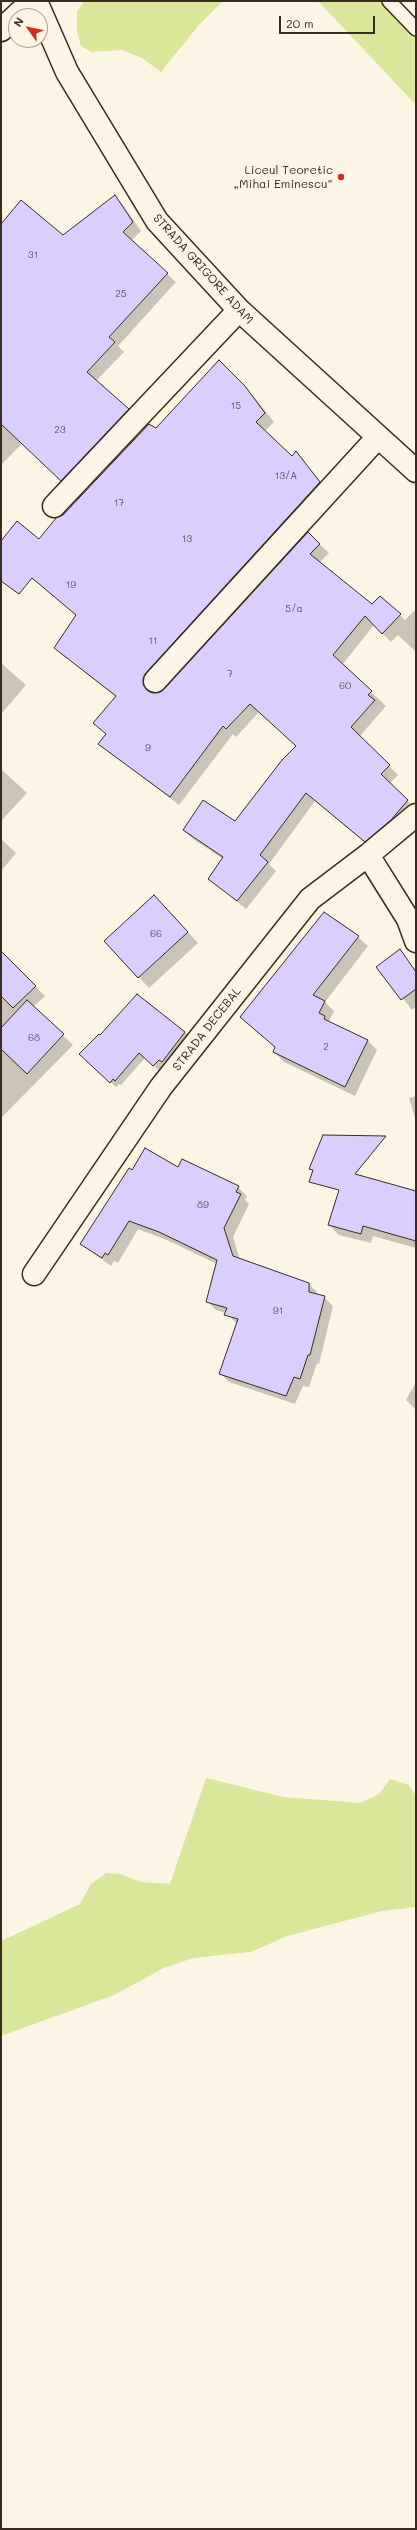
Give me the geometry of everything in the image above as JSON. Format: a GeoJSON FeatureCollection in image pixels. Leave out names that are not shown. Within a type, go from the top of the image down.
{"type":"FeatureCollection","features":[{"type":"Feature","properties":{"kind":"street"},"geometry":{"type":"LineString","coordinates":[[1,30],[32,1]]}},
{"type":"Feature","properties":{"kind":"street","name":"STRADA GRIGORE ADAM"},"geometry":{"type":"LineString","coordinates":[[36,1],[67,72],[157,221],[239,310],[416,471]]}},
{"type":"Feature","properties":{"kind":"street"},"geometry":{"type":"LineString","coordinates":[[54,506],[239,310]]}},
{"type":"Feature","properties":{"kind":"street"},"geometry":{"type":"LineString","coordinates":[[155,681],[378,437]]}},
{"type":"Feature","properties":{"kind":"street","name":"STRADA DECEBAL"},"geometry":{"type":"LineString","coordinates":[[34,1274],[161,1087],[310,899],[368,855],[416,815]]}},
{"type":"Feature","properties":{"kind":"street"},"geometry":{"type":"LineString","coordinates":[[368,855],[408,919],[416,941]]}},
{"type":"Feature","properties":{"kind":"lane"},"geometry":{"type":"LineString","coordinates":[[389,1],[416,29]]}},
{"type":"Feature","properties":{"kind":"green space"},"geometry":{"type":"Polygon","coordinates":[[[85,1],[223,1],[198,26],[161,72],[142,58],[122,50],[91,52],[81,46],[77,32],[77,11],[85,1]]]}},
{"type":"Feature","properties":{"kind":"green space"},"geometry":{"type":"Polygon","coordinates":[[[318,1],[381,1],[416,38],[416,105],[318,1]]]}},
{"type":"Feature","properties":{"kind":"green space"},"geometry":{"type":"Polygon","coordinates":[[[206,1778],[283,1797],[360,1803],[379,1794],[390,1779],[409,1785],[416,1796],[416,1907],[382,1911],[287,1936],[251,1952],[193,1958],[164,1968],[114,1995],[1,2036],[1,1941],[80,1904],[91,1884],[106,1873],[120,1874],[141,1882],[170,1884],[206,1778]]]}},
{"type":"Feature","properties":{"kind":"building"},"geometry":{"type":"Polygon","coordinates":[[[115,195],[133,222],[123,232],[168,273],[109,337],[115,342],[87,372],[129,409],[61,481],[1,424],[1,224],[21,200],[63,235],[115,195]]]}},
{"type":"Feature","properties":{"kind":"building"},"geometry":{"type":"Polygon","coordinates":[[[219,360],[245,386],[265,413],[256,422],[292,456],[296,451],[320,482],[146,673],[143,685],[153,693],[164,689],[308,532],[320,544],[310,554],[372,604],[380,596],[401,614],[382,634],[365,616],[333,655],[372,691],[368,695],[375,700],[351,727],[390,765],[381,774],[408,800],[391,820],[365,842],[306,793],[260,855],[268,862],[237,901],[208,879],[223,857],[183,830],[203,800],[235,821],[282,760],[296,746],[250,704],[226,729],[223,726],[170,797],[98,744],[106,734],[93,723],[116,696],[54,648],[76,615],[32,578],[19,594],[1,581],[1,541],[17,521],[39,539],[56,518],[63,515],[149,424],[156,428],[219,360]]]}},
{"type":"Feature","properties":{"kind":"building"},"geometry":{"type":"Polygon","coordinates":[[[154,895],[188,932],[138,978],[104,941],[154,895]]]}},
{"type":"Feature","properties":{"kind":"building"},"geometry":{"type":"Polygon","coordinates":[[[324,912],[359,936],[313,995],[325,1001],[319,1013],[325,1016],[324,1019],[368,1040],[345,1087],[273,1052],[275,1047],[240,1017],[324,912]]]}},
{"type":"Feature","properties":{"kind":"building"},"geometry":{"type":"Polygon","coordinates":[[[400,949],[416,972],[416,989],[401,1000],[376,967],[400,949]]]}},
{"type":"Feature","properties":{"kind":"building"},"geometry":{"type":"Polygon","coordinates":[[[1,951],[36,986],[13,1008],[1,996],[1,951]]]}},
{"type":"Feature","properties":{"kind":"building"},"geometry":{"type":"Polygon","coordinates":[[[137,994],[185,1032],[162,1062],[159,1060],[153,1066],[139,1053],[115,1081],[113,1079],[110,1083],[79,1054],[99,1034],[100,1035],[137,994]]]}},
{"type":"Feature","properties":{"kind":"building"},"geometry":{"type":"Polygon","coordinates":[[[27,1000],[64,1034],[27,1074],[1,1049],[1,1028],[27,1000]]]}},
{"type":"Feature","properties":{"kind":"building"},"geometry":{"type":"Polygon","coordinates":[[[323,1135],[386,1136],[355,1174],[416,1191],[416,1241],[363,1226],[361,1234],[328,1225],[339,1190],[309,1182],[313,1170],[309,1169],[323,1135]]]}},
{"type":"Feature","properties":{"kind":"building"},"geometry":{"type":"Polygon","coordinates":[[[145,1148],[178,1167],[182,1159],[239,1186],[236,1192],[241,1194],[224,1228],[233,1256],[309,1283],[309,1292],[325,1296],[310,1355],[308,1355],[300,1379],[294,1377],[286,1396],[219,1374],[238,1319],[224,1315],[227,1308],[206,1302],[217,1260],[159,1232],[129,1221],[108,1255],[105,1253],[102,1258],[80,1244],[129,1168],[132,1170],[145,1148]]]}},
{"type":"Feature","properties":{"kind":"place","name":"Liceul Teoretic „Mihai Eminescu“"},"geometry":{"type":"Point","coordinates":[341,177]}}]}
